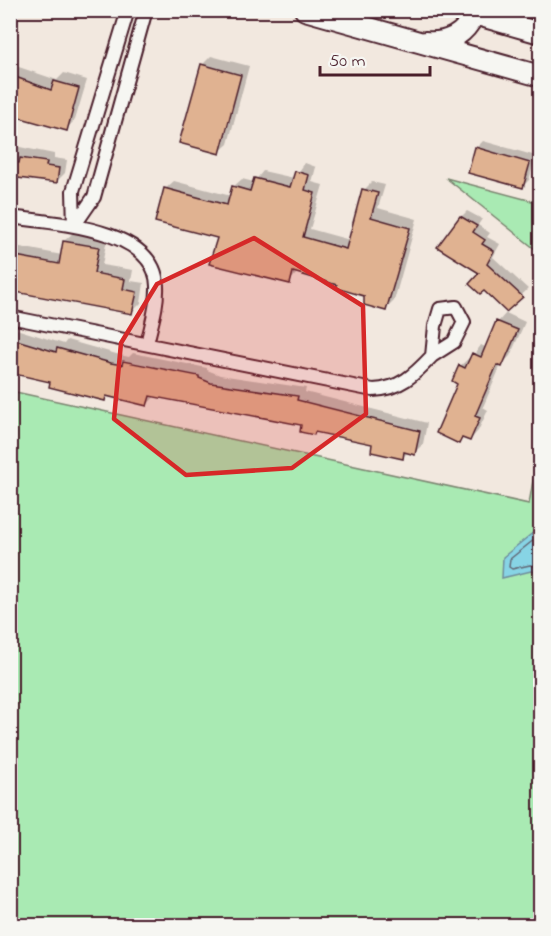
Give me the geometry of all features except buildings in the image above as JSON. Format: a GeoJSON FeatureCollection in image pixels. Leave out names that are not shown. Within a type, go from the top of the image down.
{"type":"FeatureCollection","features":[{"type":"Feature","properties":{"kind":"highway"},"geometry":{"type":"LineString","coordinates":[[305,10],[540,76]]}},
{"type":"Feature","properties":{"kind":"highway"},"geometry":{"type":"LineString","coordinates":[[413,42],[434,43],[453,38],[468,26],[467,13],[540,33]]}},
{"type":"Feature","properties":{"kind":"street"},"geometry":{"type":"LineString","coordinates":[[74,226],[73,191],[128,10]]}},
{"type":"Feature","properties":{"kind":"street"},"geometry":{"type":"LineString","coordinates":[[74,226],[94,197],[146,10]]}},
{"type":"Feature","properties":{"kind":"street"},"geometry":{"type":"LineString","coordinates":[[10,217],[112,233],[139,252],[150,266],[158,283],[147,344]]}},
{"type":"Feature","properties":{"kind":"street"},"geometry":{"type":"LineString","coordinates":[[10,317],[373,390],[389,389],[404,382],[432,356]]}},
{"type":"Feature","properties":{"kind":"highlighted area"},"geometry":{"type":"Polygon","coordinates":[[[254,238],[363,306],[366,414],[292,468],[186,475],[114,419],[121,343],[157,284],[254,238]]]}},
{"type":"Feature","properties":{"kind":"green space"},"geometry":{"type":"Polygon","coordinates":[[[446,178],[536,202],[540,193],[540,253],[446,178]]]}},
{"type":"Feature","properties":{"kind":"green space"},"geometry":{"type":"Polygon","coordinates":[[[11,391],[529,504],[540,440],[540,925],[11,926],[11,391]]]}},
{"type":"Feature","properties":{"kind":"water"},"geometry":{"type":"Polygon","coordinates":[[[540,527],[540,573],[531,571],[502,578],[503,557],[540,527]]]}}]}
